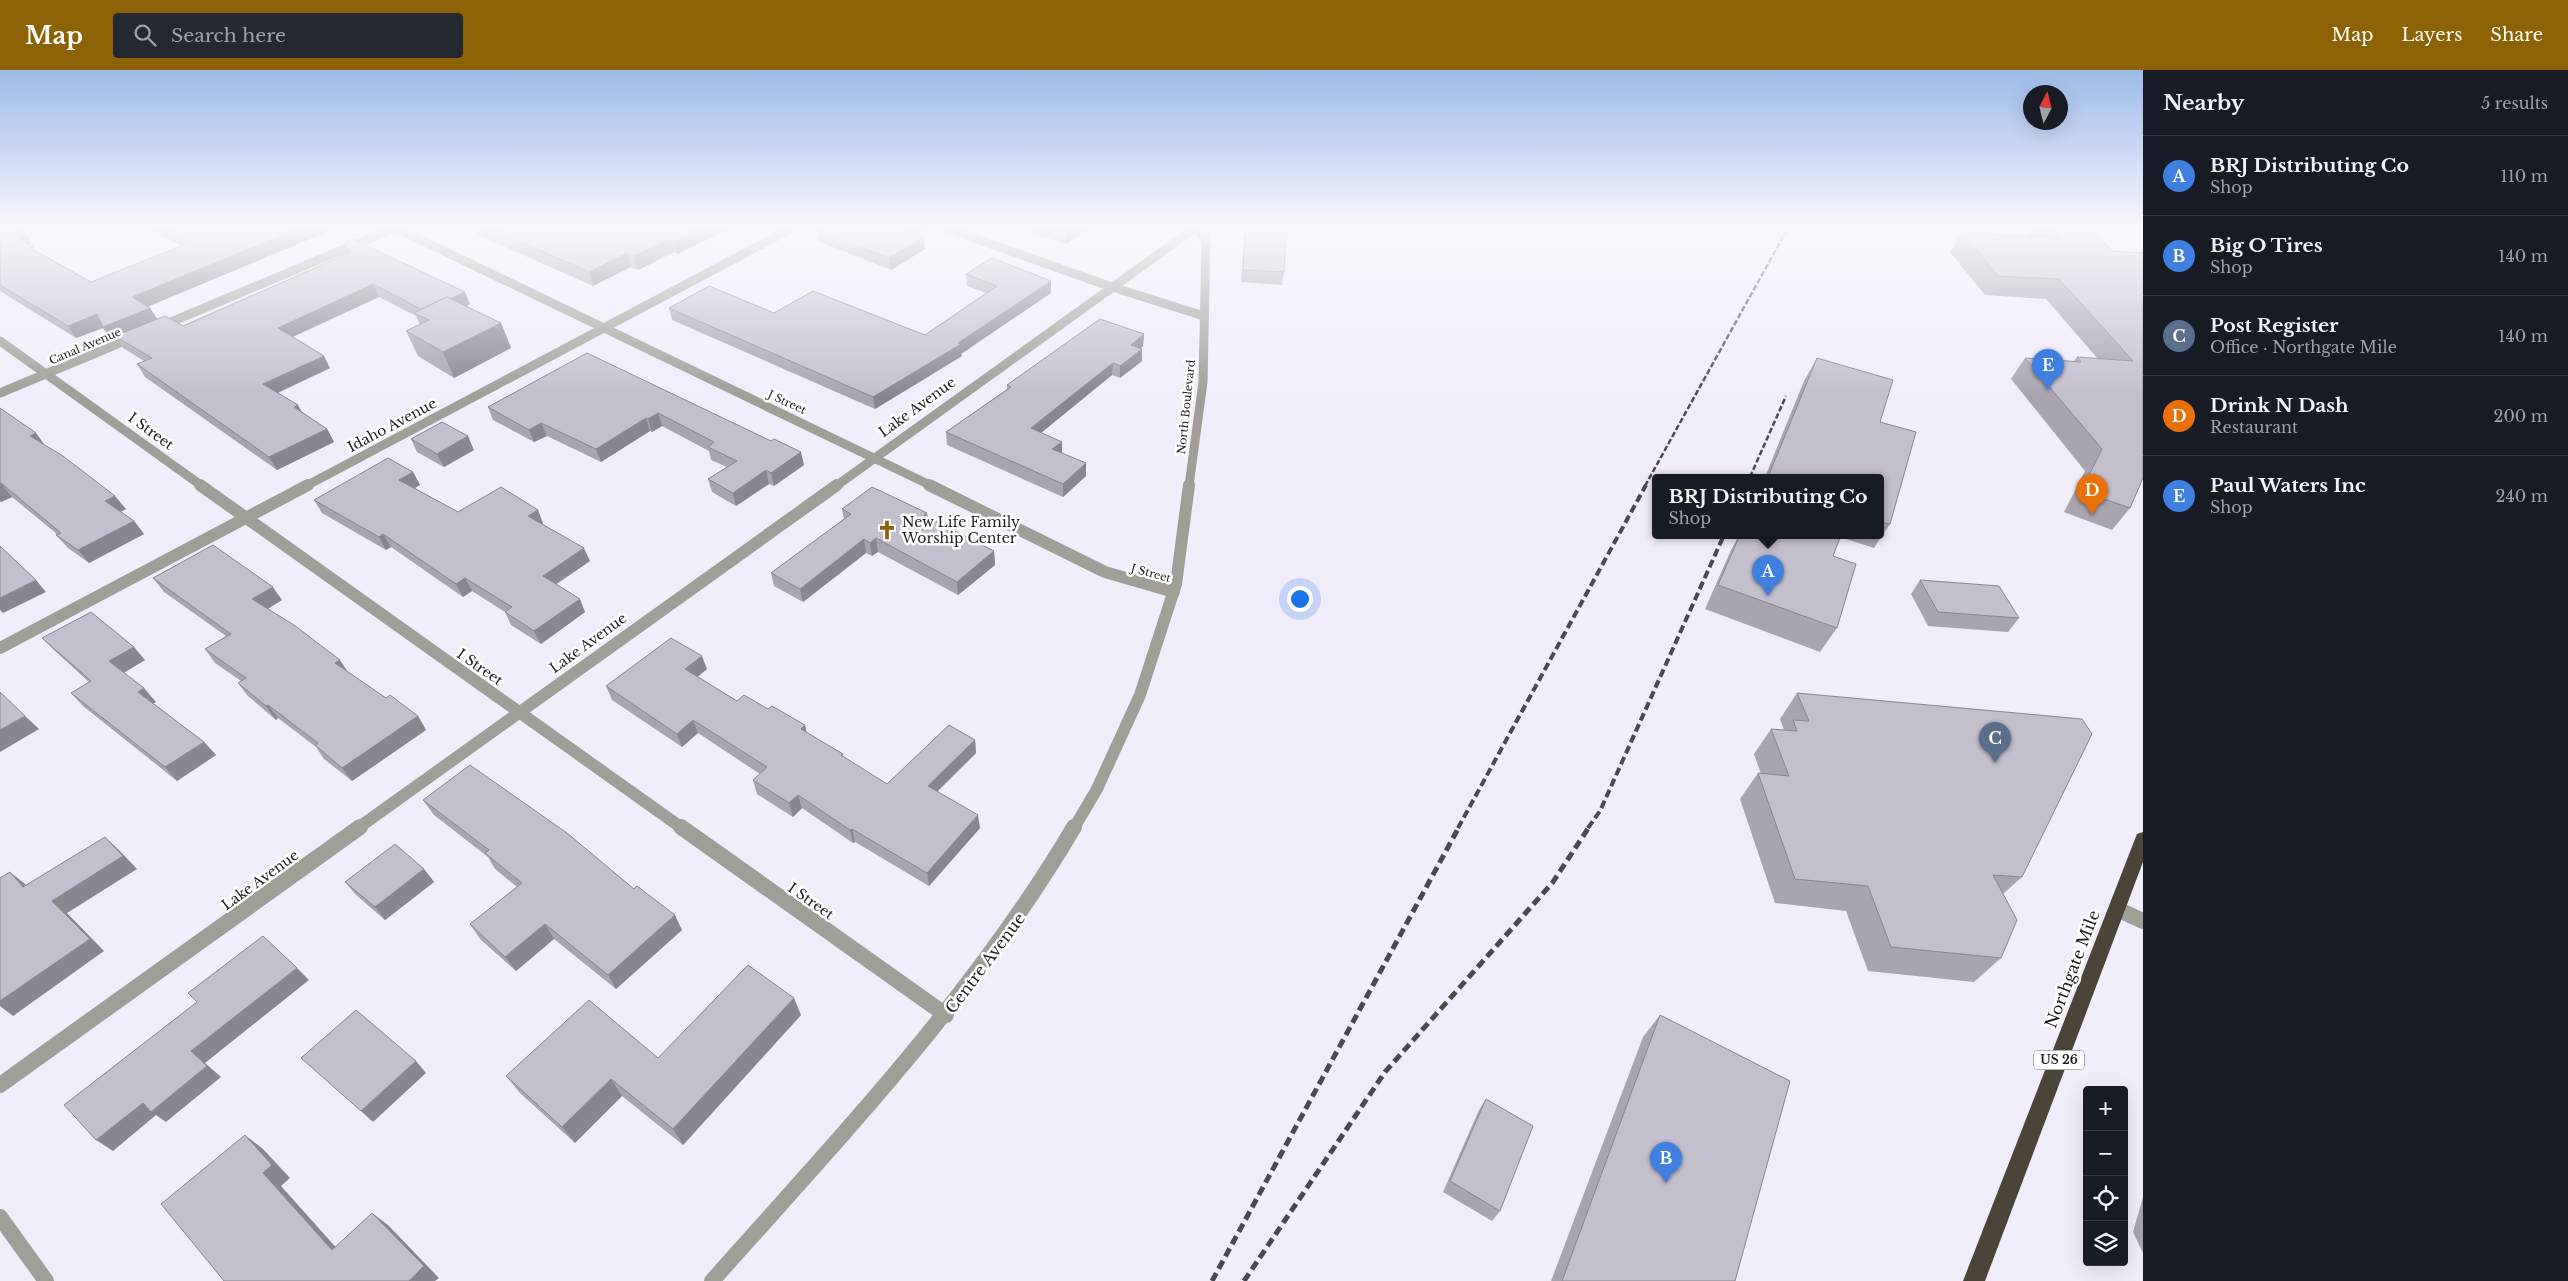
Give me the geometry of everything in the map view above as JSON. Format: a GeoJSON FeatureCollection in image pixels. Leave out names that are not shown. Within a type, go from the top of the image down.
{"type":"FeatureCollection","features":[{"type":"Feature","properties":{"kind":"highway","name":"Northgate Mile"},"geometry":{"type":"LineString","coordinates":[[1974,1281],[2143,840]]}},
{"type":"Feature","properties":{"kind":"street","name":"Canal Avenue"},"geometry":{"type":"LineString","coordinates":[[0,393],[263,283]]}},
{"type":"Feature","properties":{"kind":"street","name":"J Street"},"geometry":{"type":"LineString","coordinates":[[509,283],[874,457],[1105,572],[1140,584],[1174,592]]}},
{"type":"Feature","properties":{"kind":"street","name":"Idaho Avenue"},"geometry":{"type":"LineString","coordinates":[[0,648],[689,283]]}},
{"type":"Feature","properties":{"kind":"street"},"geometry":{"type":"LineString","coordinates":[[1099,283],[1204,316]]}},
{"type":"Feature","properties":{"kind":"street","name":"Lake Avenue"},"geometry":{"type":"LineString","coordinates":[[0,1085],[1118,283]]}},
{"type":"Feature","properties":{"kind":"street","name":"North Boulevard"},"geometry":{"type":"LineString","coordinates":[[1174,592],[1204,366],[1205,283]]}},
{"type":"Feature","properties":{"kind":"street","name":"I Street"},"geometry":{"type":"LineString","coordinates":[[0,340],[246,518],[946,1015]]}},
{"type":"Feature","properties":{"kind":"street","name":"Centre Avenue"},"geometry":{"type":"LineString","coordinates":[[712,1281],[946,1015],[1030,903],[1083,818],[1101,783],[1151,668],[1174,592]]}},
{"type":"Feature","properties":{"kind":"street"},"geometry":{"type":"LineString","coordinates":[[2117,909],[2143,921]]}},
{"type":"Feature","properties":{"kind":"street"},"geometry":{"type":"LineString","coordinates":[[0,1217],[46,1281]]}},
{"type":"Feature","properties":{"kind":"building"},"geometry":{"type":"Polygon","coordinates":[[[0,283],[167,283],[132,297],[150,308],[103,327],[97,314],[68,326],[0,285],[0,283]]]}},
{"type":"Feature","properties":{"kind":"building"},"geometry":{"type":"Polygon","coordinates":[[[282,283],[445,283],[465,292],[450,299],[447,297],[421,309],[373,284],[278,328],[324,356],[263,384],[298,405],[294,407],[327,429],[269,457],[137,364],[152,358],[115,336],[165,316],[183,326],[282,283]]]}},
{"type":"Feature","properties":{"kind":"building"},"geometry":{"type":"Polygon","coordinates":[[[988,283],[1049,283],[958,343],[961,344],[873,397],[669,308],[709,286],[774,313],[813,291],[925,335],[997,286],[988,283]]]}},
{"type":"Feature","properties":{"kind":"building"},"geometry":{"type":"Polygon","coordinates":[[[2062,283],[2143,283],[2143,478],[2130,508],[2081,491],[2102,449],[2025,358],[2081,362],[2077,357],[2133,361],[2062,283]]]}},
{"type":"Feature","properties":{"kind":"building"},"geometry":{"type":"Polygon","coordinates":[[[447,297],[501,323],[443,352],[406,331],[429,320],[414,313],[447,297]]]}},
{"type":"Feature","properties":{"kind":"building"},"geometry":{"type":"Polygon","coordinates":[[[1100,319],[1144,334],[1131,345],[1142,349],[1120,366],[1113,363],[1031,428],[1062,442],[1052,449],[1086,463],[1063,484],[946,432],[1011,387],[1007,385],[1100,319]]]}},
{"type":"Feature","properties":{"kind":"building"},"geometry":{"type":"Polygon","coordinates":[[[587,353],[771,441],[774,439],[801,452],[771,473],[766,470],[733,493],[708,479],[737,461],[708,447],[714,442],[658,413],[648,419],[646,418],[596,449],[541,423],[529,430],[488,407],[587,353]]]}},
{"type":"Feature","properties":{"kind":"building"},"geometry":{"type":"Polygon","coordinates":[[[1817,358],[1893,380],[1880,422],[1916,432],[1890,524],[1884,523],[1884,474],[1769,474],[1817,358]]]}},
{"type":"Feature","properties":{"kind":"building"},"geometry":{"type":"Polygon","coordinates":[[[0,408],[36,433],[30,436],[63,456],[115,496],[105,501],[134,521],[78,550],[56,535],[61,533],[0,484],[0,408]]]}},
{"type":"Feature","properties":{"kind":"building"},"geometry":{"type":"Polygon","coordinates":[[[442,422],[468,436],[437,454],[411,439],[442,422]]]}},
{"type":"Feature","properties":{"kind":"building"},"geometry":{"type":"Polygon","coordinates":[[[388,458],[413,472],[399,480],[458,512],[501,487],[538,510],[528,516],[584,548],[543,576],[580,599],[534,631],[505,612],[512,607],[465,578],[456,584],[383,534],[379,537],[314,500],[388,458]]]}},
{"type":"Feature","properties":{"kind":"building"},"geometry":{"type":"Polygon","coordinates":[[[872,487],[927,513],[924,515],[994,551],[957,582],[876,538],[870,543],[864,539],[800,589],[771,573],[851,514],[842,509],[872,487]]]}},
{"type":"Feature","properties":{"kind":"building"},"geometry":{"type":"Polygon","coordinates":[[[1738,539],[1839,539],[1833,556],[1856,564],[1837,628],[1718,585],[1738,539]]]}},
{"type":"Feature","properties":{"kind":"building"},"geometry":{"type":"Polygon","coordinates":[[[213,545],[273,587],[252,599],[294,625],[340,660],[335,663],[386,698],[390,695],[418,716],[342,768],[315,745],[318,743],[268,705],[266,706],[238,683],[246,678],[205,649],[231,634],[153,578],[213,545]]]}},
{"type":"Feature","properties":{"kind":"building"},"geometry":{"type":"Polygon","coordinates":[[[0,546],[36,580],[0,598],[0,546]]]}},
{"type":"Feature","properties":{"kind":"building"},"geometry":{"type":"Polygon","coordinates":[[[1920,580],[1999,586],[2019,618],[1938,612],[1920,580]]]}},
{"type":"Feature","properties":{"kind":"building"},"geometry":{"type":"Polygon","coordinates":[[[91,612],[134,647],[109,661],[144,688],[138,692],[204,742],[165,767],[71,693],[91,681],[42,638],[91,612]]]}},
{"type":"Feature","properties":{"kind":"building"},"geometry":{"type":"Polygon","coordinates":[[[671,638],[702,656],[685,669],[737,701],[744,695],[768,709],[772,706],[805,725],[801,729],[843,754],[841,755],[887,784],[949,725],[975,740],[928,786],[978,815],[927,873],[852,829],[850,830],[798,795],[789,803],[753,780],[767,767],[693,720],[677,734],[606,686],[671,638]]]}},
{"type":"Feature","properties":{"kind":"building"},"geometry":{"type":"Polygon","coordinates":[[[0,692],[25,716],[0,730],[0,692]]]}},
{"type":"Feature","properties":{"kind":"building"},"geometry":{"type":"Polygon","coordinates":[[[1797,693],[2082,719],[2092,734],[2022,877],[1993,875],[2017,920],[2001,958],[1891,947],[1868,886],[1795,879],[1758,773],[1789,776],[1771,729],[1797,731],[1793,720],[1809,721],[1797,693]]]}},
{"type":"Feature","properties":{"kind":"building"},"geometry":{"type":"Polygon","coordinates":[[[470,765],[567,833],[634,889],[637,886],[675,915],[608,975],[545,924],[505,957],[470,924],[522,883],[485,853],[489,850],[423,800],[470,765]]]}},
{"type":"Feature","properties":{"kind":"building"},"geometry":{"type":"Polygon","coordinates":[[[105,837],[123,856],[52,901],[90,939],[0,1001],[0,878],[10,872],[23,887],[105,837]]]}},
{"type":"Feature","properties":{"kind":"building"},"geometry":{"type":"Polygon","coordinates":[[[395,844],[424,869],[375,907],[345,882],[395,844]]]}},
{"type":"Feature","properties":{"kind":"building"},"geometry":{"type":"Polygon","coordinates":[[[263,936],[297,968],[191,1051],[207,1066],[151,1112],[143,1103],[96,1140],[64,1105],[197,1002],[188,993],[263,936]]]}},
{"type":"Feature","properties":{"kind":"building"},"geometry":{"type":"Polygon","coordinates":[[[748,965],[794,998],[673,1129],[611,1079],[562,1127],[506,1076],[589,1000],[658,1058],[748,965]]]}},
{"type":"Feature","properties":{"kind":"building"},"geometry":{"type":"Polygon","coordinates":[[[356,1010],[416,1061],[361,1111],[301,1058],[356,1010]]]}},
{"type":"Feature","properties":{"kind":"building"},"geometry":{"type":"Polygon","coordinates":[[[1660,1015],[1790,1081],[1735,1281],[1562,1281],[1660,1015]]]}},
{"type":"Feature","properties":{"kind":"building"},"geometry":{"type":"Polygon","coordinates":[[[1486,1099],[1533,1126],[1500,1211],[1450,1181],[1486,1099]]]}},
{"type":"Feature","properties":{"kind":"building"},"geometry":{"type":"Polygon","coordinates":[[[245,1135],[272,1165],[263,1173],[332,1250],[372,1213],[424,1266],[409,1281],[224,1281],[161,1204],[245,1135]]]}},
{"type":"Feature","properties":{"kind":"railway"},"geometry":{"type":"LineString","coordinates":[[1645,486],[1758,283]]}},
{"type":"Feature","properties":{"kind":"railway"},"geometry":{"type":"LineString","coordinates":[[1751,474],[1786,396]]}},
{"type":"Feature","properties":{"kind":"railway"},"geometry":{"type":"LineString","coordinates":[[1458,828],[1646,485]]}},
{"type":"Feature","properties":{"kind":"railway"},"geometry":{"type":"LineString","coordinates":[[1588,828],[1600,811],[1722,539]]}},
{"type":"Feature","properties":{"kind":"railway"},"geometry":{"type":"LineString","coordinates":[[1212,1281],[1459,827]]}},
{"type":"Feature","properties":{"kind":"railway"},"geometry":{"type":"LineString","coordinates":[[1244,1281],[1385,1072],[1553,882],[1589,827]]}},
{"type":"Feature","properties":{"kind":"place","name":"Paul Waters Inc"},"geometry":{"type":"Point","coordinates":[2048,390]}},
{"type":"Feature","properties":{"kind":"place","name":"Drink N Dash"},"geometry":{"type":"Point","coordinates":[2092,515]}},
{"type":"Feature","properties":{"kind":"place","name":"New Life Family Worship Center"},"geometry":{"type":"Point","coordinates":[887,530]}},
{"type":"Feature","properties":{"kind":"place","name":"BRJ Distributing Co"},"geometry":{"type":"Point","coordinates":[1768,596]}},
{"type":"Feature","properties":{"kind":"place","name":"Post Register"},"geometry":{"type":"Point","coordinates":[1995,763]}},
{"type":"Feature","properties":{"kind":"place","name":"Big O Tires"},"geometry":{"type":"Point","coordinates":[1666,1183]}}]}
